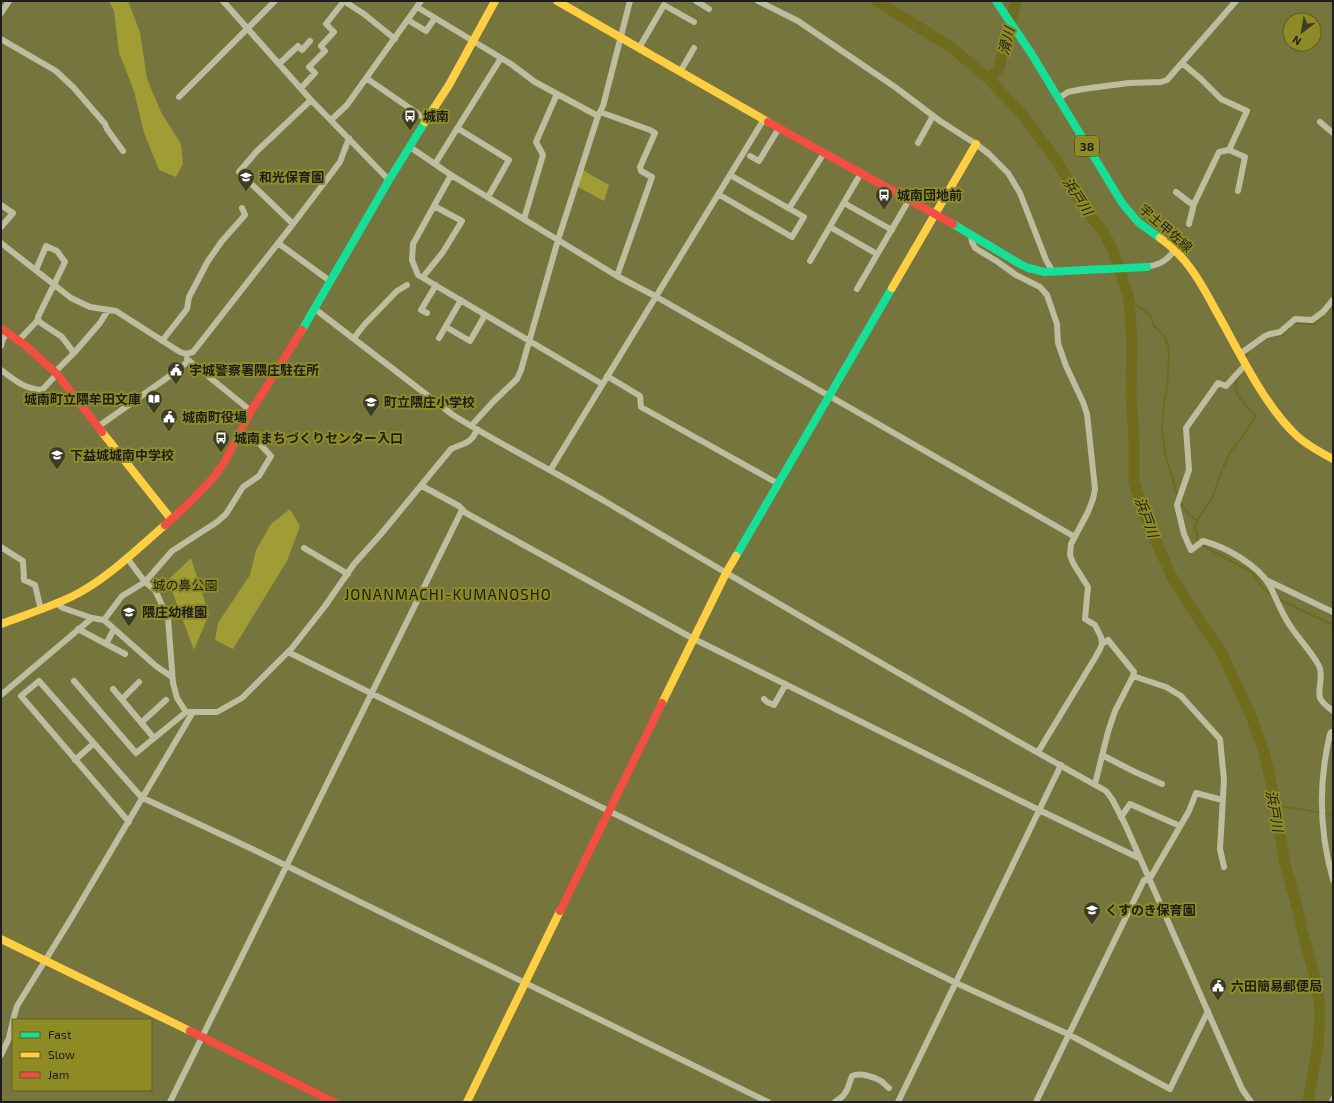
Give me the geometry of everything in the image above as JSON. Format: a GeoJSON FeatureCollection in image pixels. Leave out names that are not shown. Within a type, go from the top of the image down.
{"type":"FeatureCollection","features":[{"type":"Feature","properties":{"kind":"street"},"geometry":{"type":"LineString","coordinates":[[1,14],[9,1]]}},
{"type":"Feature","properties":{"kind":"street"},"geometry":{"type":"LineString","coordinates":[[223,1],[311,100],[389,180]]}},
{"type":"Feature","properties":{"kind":"street"},"geometry":{"type":"LineString","coordinates":[[179,97],[275,1]]}},
{"type":"Feature","properties":{"kind":"street"},"geometry":{"type":"LineString","coordinates":[[301,88],[315,73],[309,67],[323,54],[325,51],[321,46],[334,32],[326,24],[344,1],[364,14],[395,39]]}},
{"type":"Feature","properties":{"kind":"street"},"geometry":{"type":"LineString","coordinates":[[331,120],[347,105],[421,1]]}},
{"type":"Feature","properties":{"kind":"street"},"geometry":{"type":"LineString","coordinates":[[1,624],[41,610],[73,596],[90,586],[127,558],[187,505],[213,478],[224,463],[251,411],[315,309],[389,180],[449,85],[495,1]]}},
{"type":"Feature","properties":{"kind":"street"},"geometry":{"type":"LineString","coordinates":[[557,1],[779,128],[935,213],[971,236],[1020,264],[1039,271],[1159,265],[1168,259],[1176,250]]}},
{"type":"Feature","properties":{"kind":"street"},"geometry":{"type":"LineString","coordinates":[[74,681],[136,753],[186,712],[216,712],[242,698],[288,652],[325,606],[354,564],[422,486],[451,449],[462,443],[468,442],[473,438],[474,427],[517,379],[521,370],[558,240],[599,114],[604,106],[630,1]]}},
{"type":"Feature","properties":{"kind":"street"},"geometry":{"type":"LineString","coordinates":[[696,1],[710,9]]}},
{"type":"Feature","properties":{"kind":"street"},"geometry":{"type":"LineString","coordinates":[[758,1],[798,20],[989,154],[1008,173],[1020,194],[1046,260],[1055,271]]}},
{"type":"Feature","properties":{"kind":"street"},"geometry":{"type":"LineString","coordinates":[[1059,98],[1068,92],[1083,89],[1129,83],[1161,82],[1166,80],[1182,64],[1236,1]]}},
{"type":"Feature","properties":{"kind":"street","name":"宇土甲佐線"},"geometry":{"type":"LineString","coordinates":[[999,2],[1005,14],[1059,98],[1112,188],[1129,213],[1140,225],[1176,250],[1189,264],[1240,354],[1278,416],[1296,435],[1313,448],[1333,460]]}},
{"type":"Feature","properties":{"kind":"street"},"geometry":{"type":"LineString","coordinates":[[639,48],[662,3],[694,22]]}},
{"type":"Feature","properties":{"kind":"street"},"geometry":{"type":"LineString","coordinates":[[417,7],[473,42],[502,58],[535,82],[599,114],[650,130],[655,133],[640,167],[641,171],[652,178],[617,276]]}},
{"type":"Feature","properties":{"kind":"street"},"geometry":{"type":"LineString","coordinates":[[408,20],[426,31],[435,18]]}},
{"type":"Feature","properties":{"kind":"street"},"geometry":{"type":"LineString","coordinates":[[1,39],[56,71],[74,88],[105,124],[122,151]]}},
{"type":"Feature","properties":{"kind":"street"},"geometry":{"type":"LineString","coordinates":[[279,64],[298,46],[302,50],[310,41]]}},
{"type":"Feature","properties":{"kind":"street"},"geometry":{"type":"LineString","coordinates":[[680,72],[694,48]]}},
{"type":"Feature","properties":{"kind":"street"},"geometry":{"type":"LineString","coordinates":[[435,164],[502,58]]}},
{"type":"Feature","properties":{"kind":"street"},"geometry":{"type":"LineString","coordinates":[[1182,64],[1201,79],[1221,99],[1247,110],[1229,150]]}},
{"type":"Feature","properties":{"kind":"street"},"geometry":{"type":"LineString","coordinates":[[366,78],[427,120]]}},
{"type":"Feature","properties":{"kind":"street"},"geometry":{"type":"LineString","coordinates":[[524,219],[543,155],[536,142],[558,94]]}},
{"type":"Feature","properties":{"kind":"street"},"geometry":{"type":"LineString","coordinates":[[293,224],[239,172],[256,152],[311,100]]}},
{"type":"Feature","properties":{"kind":"street"},"geometry":{"type":"LineString","coordinates":[[918,143],[933,116]]}},
{"type":"Feature","properties":{"kind":"street"},"geometry":{"type":"LineString","coordinates":[[551,469],[764,119]]}},
{"type":"Feature","properties":{"kind":"street"},"geometry":{"type":"LineString","coordinates":[[1320,122],[1333,133]]}},
{"type":"Feature","properties":{"kind":"street"},"geometry":{"type":"LineString","coordinates":[[457,128],[509,160],[488,197]]}},
{"type":"Feature","properties":{"kind":"street"},"geometry":{"type":"LineString","coordinates":[[750,156],[759,161],[779,128]]}},
{"type":"Feature","properties":{"kind":"street"},"geometry":{"type":"LineString","coordinates":[[1,243],[71,298],[90,307],[116,311],[180,352],[186,354],[193,352],[340,162],[348,138]]}},
{"type":"Feature","properties":{"kind":"street"},"geometry":{"type":"LineString","coordinates":[[467,1102],[726,573],[777,483],[976,144]]}},
{"type":"Feature","properties":{"kind":"street"},"geometry":{"type":"LineString","coordinates":[[410,147],[451,175],[617,276],[656,296],[1075,537]]}},
{"type":"Feature","properties":{"kind":"street"},"geometry":{"type":"LineString","coordinates":[[1189,224],[1193,206],[1219,152],[1229,150],[1245,157],[1238,191]]}},
{"type":"Feature","properties":{"kind":"street"},"geometry":{"type":"LineString","coordinates":[[790,207],[824,153]]}},
{"type":"Feature","properties":{"kind":"street"},"geometry":{"type":"LineString","coordinates":[[810,261],[861,173]]}},
{"type":"Feature","properties":{"kind":"street"},"geometry":{"type":"LineString","coordinates":[[718,194],[792,237],[804,216],[730,174]]}},
{"type":"Feature","properties":{"kind":"street"},"geometry":{"type":"LineString","coordinates":[[451,175],[413,244],[412,260],[418,275],[602,384]]}},
{"type":"Feature","properties":{"kind":"street"},"geometry":{"type":"LineString","coordinates":[[1176,192],[1193,206]]}},
{"type":"Feature","properties":{"kind":"street"},"geometry":{"type":"LineString","coordinates":[[857,289],[909,200]]}},
{"type":"Feature","properties":{"kind":"street"},"geometry":{"type":"LineString","coordinates":[[844,203],[892,230]]}},
{"type":"Feature","properties":{"kind":"street"},"geometry":{"type":"LineString","coordinates":[[1,205],[13,213],[1,227]]}},
{"type":"Feature","properties":{"kind":"street"},"geometry":{"type":"LineString","coordinates":[[422,277],[443,252],[462,221],[434,206]]}},
{"type":"Feature","properties":{"kind":"street"},"geometry":{"type":"LineString","coordinates":[[162,341],[187,309],[189,297],[208,261],[222,241],[245,214],[242,208]]}},
{"type":"Feature","properties":{"kind":"street"},"geometry":{"type":"LineString","coordinates":[[830,227],[877,254]]}},
{"type":"Feature","properties":{"kind":"street"},"geometry":{"type":"LineString","coordinates":[[971,236],[974,248],[998,262],[1016,275],[1040,287],[1046,296],[1057,324],[1058,342],[1066,366],[1087,414],[1095,475],[1095,489],[1093,499],[1071,544],[1070,555],[1073,563],[1088,587],[1085,619],[1095,625],[1101,637],[1102,644]]}},
{"type":"Feature","properties":{"kind":"street"},"geometry":{"type":"LineString","coordinates":[[278,243],[330,281]]}},
{"type":"Feature","properties":{"kind":"street"},"geometry":{"type":"LineString","coordinates":[[19,340],[38,320],[38,316],[65,262],[57,251],[46,246],[36,270]]}},
{"type":"Feature","properties":{"kind":"street"},"geometry":{"type":"LineString","coordinates":[[354,338],[364,325],[397,291],[407,285]]}},
{"type":"Feature","properties":{"kind":"street"},"geometry":{"type":"LineString","coordinates":[[427,313],[421,310],[436,285]]}},
{"type":"Feature","properties":{"kind":"street"},"geometry":{"type":"LineString","coordinates":[[439,338],[461,300]]}},
{"type":"Feature","properties":{"kind":"street"},"geometry":{"type":"LineString","coordinates":[[1240,354],[1265,336],[1280,332],[1295,319],[1312,320],[1323,312],[1333,300]]}},
{"type":"Feature","properties":{"kind":"street"},"geometry":{"type":"LineString","coordinates":[[315,309],[453,415],[551,469],[726,573],[1106,791],[1121,817],[1242,1089],[1251,1102]]}},
{"type":"Feature","properties":{"kind":"street"},"geometry":{"type":"LineString","coordinates":[[1,370],[17,382],[42,390],[100,323],[108,310]]}},
{"type":"Feature","properties":{"kind":"street"},"geometry":{"type":"LineString","coordinates":[[446,327],[470,341],[486,314]]}},
{"type":"Feature","properties":{"kind":"street"},"geometry":{"type":"LineString","coordinates":[[38,320],[62,336],[74,353]]}},
{"type":"Feature","properties":{"kind":"street"},"geometry":{"type":"LineString","coordinates":[[1,346],[4,330],[19,340],[56,373],[171,519]]}},
{"type":"Feature","properties":{"kind":"street"},"geometry":{"type":"LineString","coordinates":[[186,354],[188,362],[251,411]]}},
{"type":"Feature","properties":{"kind":"street"},"geometry":{"type":"LineString","coordinates":[[99,426],[172,375],[188,362]]}},
{"type":"Feature","properties":{"kind":"street"},"geometry":{"type":"LineString","coordinates":[[1246,364],[1226,386],[1218,383],[1186,428],[1190,470],[1178,505],[1184,534],[1191,550],[1203,541],[1215,544],[1250,564],[1260,572],[1285,618],[1320,667],[1322,682],[1320,696],[1321,700],[1333,711]]}},
{"type":"Feature","properties":{"kind":"street"},"geometry":{"type":"LineString","coordinates":[[607,376],[640,396],[641,407],[777,483]]}},
{"type":"Feature","properties":{"kind":"street"},"geometry":{"type":"LineString","coordinates":[[104,620],[122,596],[145,582],[172,551],[217,522],[226,514],[243,487],[259,476],[270,456],[258,441],[240,432]]}},
{"type":"Feature","properties":{"kind":"street"},"geometry":{"type":"LineString","coordinates":[[422,486],[459,506],[462,510],[694,639],[1139,858]]}},
{"type":"Feature","properties":{"kind":"street"},"geometry":{"type":"LineString","coordinates":[[170,1102],[462,510]]}},
{"type":"Feature","properties":{"kind":"street"},"geometry":{"type":"LineString","coordinates":[[1,547],[23,561],[24,580],[35,585],[41,610]]}},
{"type":"Feature","properties":{"kind":"street"},"geometry":{"type":"LineString","coordinates":[[304,548],[348,574]]}},
{"type":"Feature","properties":{"kind":"street"},"geometry":{"type":"LineString","coordinates":[[127,558],[145,582],[155,590],[168,618],[172,677],[177,698],[186,712]]}},
{"type":"Feature","properties":{"kind":"street"},"geometry":{"type":"LineString","coordinates":[[1265,579],[1333,612]]}},
{"type":"Feature","properties":{"kind":"street"},"geometry":{"type":"LineString","coordinates":[[56,603],[63,608],[92,618],[104,620],[156,666],[172,677]]}},
{"type":"Feature","properties":{"kind":"street"},"geometry":{"type":"LineString","coordinates":[[1,695],[92,618]]}},
{"type":"Feature","properties":{"kind":"street"},"geometry":{"type":"LineString","coordinates":[[78,629],[125,654]]}},
{"type":"Feature","properties":{"kind":"street"},"geometry":{"type":"LineString","coordinates":[[106,644],[114,629]]}},
{"type":"Feature","properties":{"kind":"street"},"geometry":{"type":"LineString","coordinates":[[1038,752],[1102,644],[1108,640],[1134,672],[1117,705],[1094,784]]}},
{"type":"Feature","properties":{"kind":"street"},"geometry":{"type":"LineString","coordinates":[[288,652],[956,983],[1068,1034],[1170,1089],[1208,1011]]}},
{"type":"Feature","properties":{"kind":"street"},"geometry":{"type":"LineString","coordinates":[[1133,676],[1166,687],[1181,696],[1220,739],[1224,780],[1220,849],[1224,868]]}},
{"type":"Feature","properties":{"kind":"street"},"geometry":{"type":"LineString","coordinates":[[129,822],[21,696],[39,681],[143,799],[286,866],[768,1102]]}},
{"type":"Feature","properties":{"kind":"street"},"geometry":{"type":"LineString","coordinates":[[122,699],[139,682]]}},
{"type":"Feature","properties":{"kind":"street"},"geometry":{"type":"LineString","coordinates":[[764,699],[774,705],[786,684]]}},
{"type":"Feature","properties":{"kind":"street"},"geometry":{"type":"LineString","coordinates":[[113,689],[154,738]]}},
{"type":"Feature","properties":{"kind":"street"},"geometry":{"type":"LineString","coordinates":[[142,722],[166,700]]}},
{"type":"Feature","properties":{"kind":"street"},"geometry":{"type":"LineString","coordinates":[[14,1019],[17,1006],[143,799],[193,712]]}},
{"type":"Feature","properties":{"kind":"street"},"geometry":{"type":"LineString","coordinates":[[1333,732],[1330,734],[1325,757],[1321,812],[1323,837],[1333,880]]}},
{"type":"Feature","properties":{"kind":"street"},"geometry":{"type":"LineString","coordinates":[[75,760],[93,744]]}},
{"type":"Feature","properties":{"kind":"street"},"geometry":{"type":"LineString","coordinates":[[1102,755],[1130,770],[1162,784]]}},
{"type":"Feature","properties":{"kind":"street"},"geometry":{"type":"LineString","coordinates":[[898,1102],[1061,765]]}},
{"type":"Feature","properties":{"kind":"street"},"geometry":{"type":"LineString","coordinates":[[1149,880],[1189,811],[1196,793],[1222,800]]}},
{"type":"Feature","properties":{"kind":"street"},"geometry":{"type":"LineString","coordinates":[[1121,817],[1130,804],[1180,826]]}},
{"type":"Feature","properties":{"kind":"street"},"geometry":{"type":"LineString","coordinates":[[1036,1102],[1144,880],[1149,880]]}},
{"type":"Feature","properties":{"kind":"street"},"geometry":{"type":"LineString","coordinates":[[1,939],[334,1102]]}},
{"type":"Feature","properties":{"kind":"street"},"geometry":{"type":"LineString","coordinates":[[1,1055],[9,1038],[12,1025]]}},
{"type":"Feature","properties":{"kind":"street"},"geometry":{"type":"LineString","coordinates":[[835,1102],[843,1096],[847,1090],[852,1076],[857,1074],[882,1081],[889,1088]]}},
{"type":"Feature","properties":{"kind":"green space"},"geometry":{"type":"Polygon","coordinates":[[[109,1],[128,1],[140,32],[147,79],[161,112],[181,144],[183,164],[176,177],[159,170],[144,133],[134,91],[119,53],[114,11],[109,1]]]}},
{"type":"Feature","properties":{"kind":"green space"},"geometry":{"type":"Polygon","coordinates":[[[581,169],[609,185],[604,201],[576,186],[581,169]]]}},
{"type":"Feature","properties":{"kind":"green space"},"geometry":{"type":"Polygon","coordinates":[[[290,509],[300,526],[287,561],[233,649],[215,640],[218,623],[250,575],[256,550],[271,524],[290,509]]]}},
{"type":"Feature","properties":{"kind":"green space","name":"城の鼻公園"},"geometry":{"type":"Polygon","coordinates":[[[191,558],[209,614],[194,650],[168,580],[191,558]]]}},
{"type":"Feature","properties":{"kind":"waterway","name":"浜戸川"},"geometry":{"type":"LineString","coordinates":[[877,1],[952,48],[989,79],[1022,114],[1054,157],[1087,212],[1103,231],[1114,252],[1129,299],[1132,340],[1131,396],[1134,440],[1134,482],[1148,524],[1172,577],[1201,623],[1221,651],[1251,716],[1264,752],[1273,792],[1285,864],[1315,978],[1319,1000],[1320,1016],[1318,1045],[1308,1102]]}},
{"type":"Feature","properties":{"kind":"waterway","name":"滑川"},"geometry":{"type":"LineString","coordinates":[[989,79],[999,68],[1016,1]]}},
{"type":"Feature","properties":{"kind":"waterway"},"geometry":{"type":"LineString","coordinates":[[1129,299],[1150,315],[1154,326],[1164,336],[1168,345],[1169,354],[1167,387],[1162,431],[1165,454],[1178,497]]}},
{"type":"Feature","properties":{"kind":"waterway"},"geometry":{"type":"LineString","coordinates":[[1293,323],[1315,324],[1333,305]]}},
{"type":"Feature","properties":{"kind":"waterway"},"geometry":{"type":"LineString","coordinates":[[1277,336],[1282,335],[1289,328]]}},
{"type":"Feature","properties":{"kind":"waterway"},"geometry":{"type":"LineString","coordinates":[[1259,344],[1269,337]]}},
{"type":"Feature","properties":{"kind":"waterway"},"geometry":{"type":"LineString","coordinates":[[1245,358],[1250,350]]}},
{"type":"Feature","properties":{"kind":"waterway"},"geometry":{"type":"LineString","coordinates":[[1241,373],[1236,382],[1236,391],[1256,415],[1246,432],[1231,451],[1222,470],[1212,498],[1197,521],[1195,529],[1197,532],[1197,539],[1200,544],[1253,573],[1263,589],[1271,594]]}},
{"type":"Feature","properties":{"kind":"waterway"},"geometry":{"type":"LineString","coordinates":[[1180,501],[1189,515],[1197,521]]}},
{"type":"Feature","properties":{"kind":"waterway"},"geometry":{"type":"LineString","coordinates":[[1278,599],[1333,625]]}},
{"type":"Feature","properties":{"kind":"waterway"},"geometry":{"type":"LineString","coordinates":[[1275,805],[1329,814],[1333,816]]}},
{"type":"Feature","properties":{"kind":"traffic: fast"},"geometry":{"type":"LineString","coordinates":[[996,1],[1031,53],[1122,203],[1138,222],[1160,238]]}},
{"type":"Feature","properties":{"kind":"traffic: fast"},"geometry":{"type":"LineString","coordinates":[[302,330],[389,180],[425,122]]}},
{"type":"Feature","properties":{"kind":"traffic: fast"},"geometry":{"type":"LineString","coordinates":[[953,224],[1020,264],[1028,268],[1045,272],[1147,267]]}},
{"type":"Feature","properties":{"kind":"traffic: fast"},"geometry":{"type":"LineString","coordinates":[[736,556],[892,288]]}},
{"type":"Feature","properties":{"kind":"traffic: slow"},"geometry":{"type":"LineString","coordinates":[[425,122],[449,85],[495,1]]}},
{"type":"Feature","properties":{"kind":"traffic: slow"},"geometry":{"type":"LineString","coordinates":[[557,1],[768,122]]}},
{"type":"Feature","properties":{"kind":"traffic: slow"},"geometry":{"type":"LineString","coordinates":[[892,288],[976,144]]}},
{"type":"Feature","properties":{"kind":"traffic: slow"},"geometry":{"type":"LineString","coordinates":[[1160,238],[1185,261],[1198,279],[1251,374],[1272,407],[1283,421],[1304,442],[1333,459]]}},
{"type":"Feature","properties":{"kind":"traffic: slow"},"geometry":{"type":"LineString","coordinates":[[102,432],[171,519]]}},
{"type":"Feature","properties":{"kind":"traffic: slow"},"geometry":{"type":"LineString","coordinates":[[1,624],[55,604],[73,596],[97,582],[121,564],[165,525]]}},
{"type":"Feature","properties":{"kind":"traffic: slow"},"geometry":{"type":"LineString","coordinates":[[662,703],[726,573],[736,556]]}},
{"type":"Feature","properties":{"kind":"traffic: slow"},"geometry":{"type":"LineString","coordinates":[[467,1102],[560,911]]}},
{"type":"Feature","properties":{"kind":"traffic: slow"},"geometry":{"type":"LineString","coordinates":[[1,939],[190,1031]]}},
{"type":"Feature","properties":{"kind":"traffic: jam"},"geometry":{"type":"LineString","coordinates":[[768,122],[953,224]]}},
{"type":"Feature","properties":{"kind":"traffic: jam"},"geometry":{"type":"LineString","coordinates":[[1,328],[25,345],[57,374],[102,432]]}},
{"type":"Feature","properties":{"kind":"traffic: jam"},"geometry":{"type":"LineString","coordinates":[[165,525],[213,478],[224,463],[251,411],[302,330]]}},
{"type":"Feature","properties":{"kind":"traffic: jam"},"geometry":{"type":"LineString","coordinates":[[560,911],[662,703]]}},
{"type":"Feature","properties":{"kind":"traffic: jam"},"geometry":{"type":"LineString","coordinates":[[190,1031],[334,1102]]}},
{"type":"Feature","properties":{"kind":"place","name":"城南"},"geometry":{"type":"Point","coordinates":[410,131]}},
{"type":"Feature","properties":{"kind":"place","name":"和光保育園"},"geometry":{"type":"Point","coordinates":[246,192]}},
{"type":"Feature","properties":{"kind":"place","name":"城南団地前"},"geometry":{"type":"Point","coordinates":[884,210]}},
{"type":"Feature","properties":{"kind":"place","name":"宇城警察署隈庄駐在所"},"geometry":{"type":"Point","coordinates":[176,385]}},
{"type":"Feature","properties":{"kind":"place","name":"城南町立隈牟田文庫"},"geometry":{"type":"Point","coordinates":[154,414]}},
{"type":"Feature","properties":{"kind":"place","name":"町立隈庄小学校"},"geometry":{"type":"Point","coordinates":[371,417]}},
{"type":"Feature","properties":{"kind":"place","name":"城南町役場"},"geometry":{"type":"Point","coordinates":[169,432]}},
{"type":"Feature","properties":{"kind":"place","name":"城南まちづくりセンター入口"},"geometry":{"type":"Point","coordinates":[221,453]}},
{"type":"Feature","properties":{"kind":"place","name":"下益城城南中学校"},"geometry":{"type":"Point","coordinates":[57,470]}},
{"type":"Feature","properties":{"kind":"place","name":"隈庄幼稚園"},"geometry":{"type":"Point","coordinates":[129,627]}},
{"type":"Feature","properties":{"kind":"place","name":"くすのき保育園"},"geometry":{"type":"Point","coordinates":[1092,925]}},
{"type":"Feature","properties":{"kind":"place","name":"六田簡易郵便局"},"geometry":{"type":"Point","coordinates":[1218,1001]}},
{"type":"Feature","properties":{"kind":"district","name":"JONANMACHI-KUMANOSHO"},"geometry":{"type":"Point","coordinates":[448,594]}}]}
